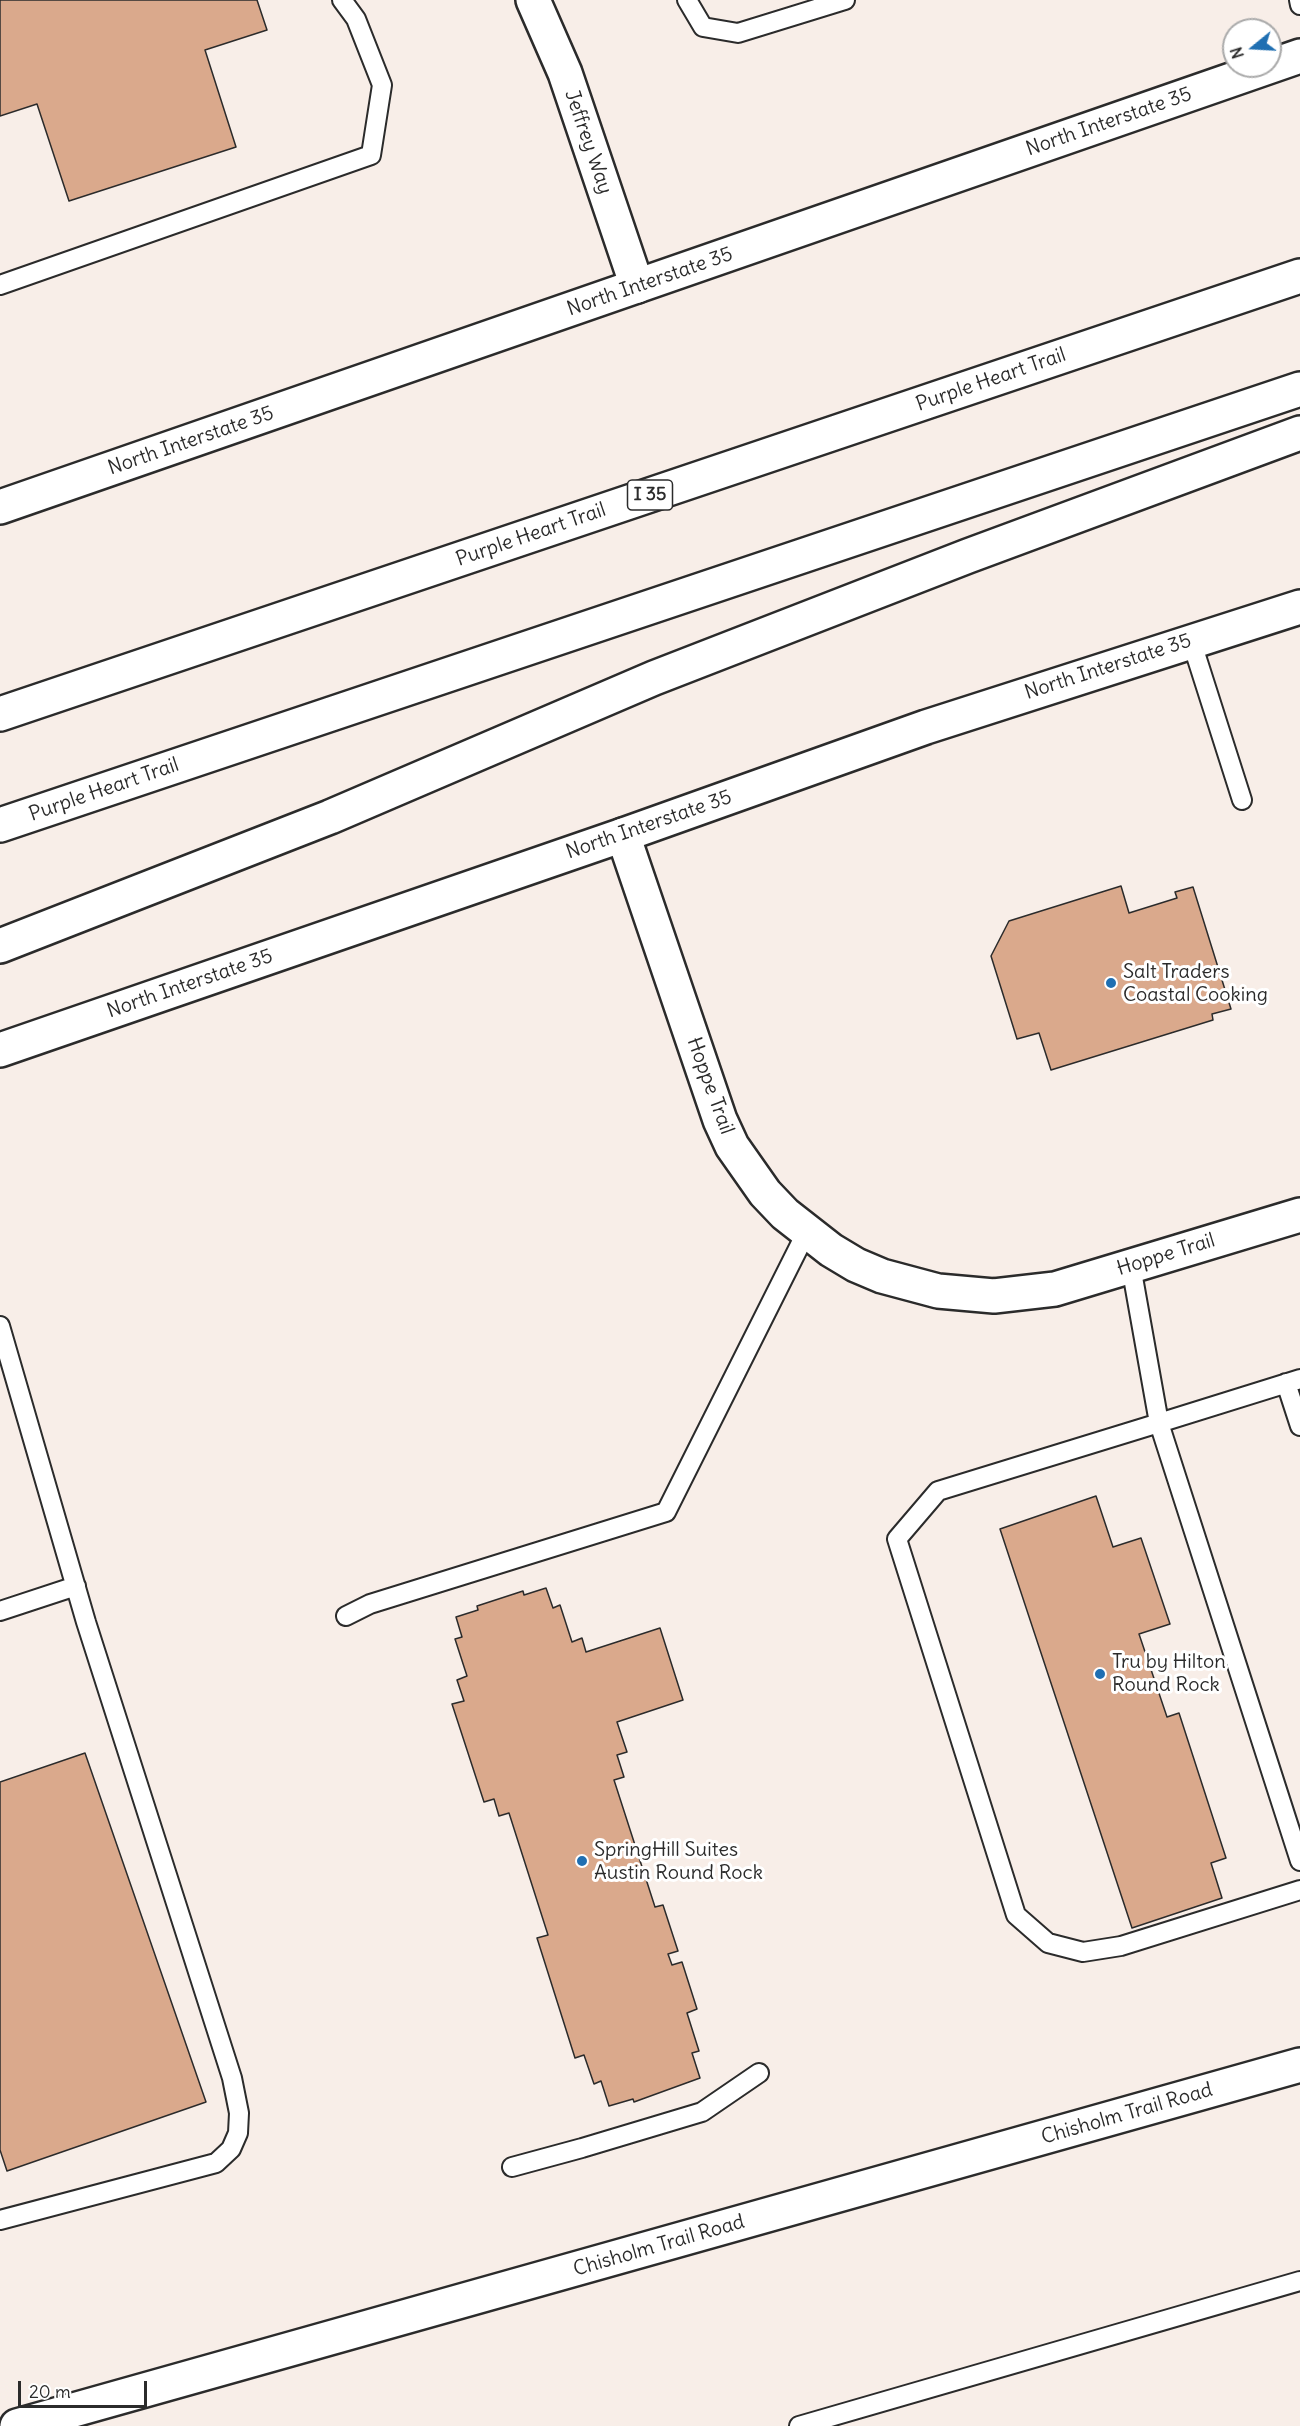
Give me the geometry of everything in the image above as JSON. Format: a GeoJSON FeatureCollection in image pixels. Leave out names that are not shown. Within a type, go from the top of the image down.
{"type":"FeatureCollection","features":[{"type":"Feature","properties":{"kind":"main road","name":"Jeffrey Way"},"geometry":{"type":"LineString","coordinates":[[532,0],[565,73],[637,286]]}},
{"type":"Feature","properties":{"kind":"main road","name":"North Interstate 35"},"geometry":{"type":"LineString","coordinates":[[0,507],[1300,56]]}},
{"type":"Feature","properties":{"kind":"main road","name":"Purple Heart Trail"},"geometry":{"type":"LineString","coordinates":[[0,714],[1300,276]]}},
{"type":"Feature","properties":{"kind":"main road","name":"Purple Heart Trail"},"geometry":{"type":"LineString","coordinates":[[0,825],[1300,389]]}},
{"type":"Feature","properties":{"kind":"main road"},"geometry":{"type":"LineString","coordinates":[[0,946],[330,817],[654,678],[968,556],[1300,433]]}},
{"type":"Feature","properties":{"kind":"main road","name":"North Interstate 35"},"geometry":{"type":"LineString","coordinates":[[0,1050],[623,835],[926,727],[1191,640],[1300,607]]}},
{"type":"Feature","properties":{"kind":"main road","name":"Hoppe Trail"},"geometry":{"type":"LineString","coordinates":[[623,835],[720,1120],[732,1146],[765,1193],[785,1214],[831,1250],[856,1265],[882,1276],[938,1291],[994,1296],[1045,1290],[1300,1215]]}},
{"type":"Feature","properties":{"kind":"main road","name":"Chisholm Trail Road"},"geometry":{"type":"LineString","coordinates":[[18,2426],[84,2417],[1300,2065]]}},
{"type":"Feature","properties":{"kind":"lane"},"geometry":{"type":"LineString","coordinates":[[0,285],[371,155],[382,85],[356,19],[342,0]]}},
{"type":"Feature","properties":{"kind":"lane"},"geometry":{"type":"LineString","coordinates":[[687,0],[704,27],[738,33],[845,0]]}},
{"type":"Feature","properties":{"kind":"lane"},"geometry":{"type":"LineString","coordinates":[[1299,0],[1300,5]]}},
{"type":"Feature","properties":{"kind":"lane"},"geometry":{"type":"LineString","coordinates":[[1191,640],[1242,800]]}},
{"type":"Feature","properties":{"kind":"lane"},"geometry":{"type":"LineString","coordinates":[[346,1616],[370,1604],[666,1512],[807,1231]]}},
{"type":"Feature","properties":{"kind":"lane"},"geometry":{"type":"LineString","coordinates":[[1131,1266],[1159,1423],[1300,1861]]}},
{"type":"Feature","properties":{"kind":"lane"},"geometry":{"type":"LineString","coordinates":[[0,1326],[76,1586],[232,2078],[239,2113],[238,2133],[231,2149],[216,2163],[0,2220]]}},
{"type":"Feature","properties":{"kind":"lane"},"geometry":{"type":"LineString","coordinates":[[1300,1426],[1293,1381],[938,1491],[897,1539],[1016,1915],[1048,1942],[1083,1952],[1121,1946],[1300,1890]]}},
{"type":"Feature","properties":{"kind":"lane"},"geometry":{"type":"LineString","coordinates":[[0,1611],[76,1586]]}},
{"type":"Feature","properties":{"kind":"lane"},"geometry":{"type":"LineString","coordinates":[[512,2167],[702,2112],[759,2073]]}},
{"type":"Feature","properties":{"kind":"lane"},"geometry":{"type":"LineString","coordinates":[[799,2426],[1300,2281]]}},
{"type":"Feature","properties":{"kind":"building"},"geometry":{"type":"Polygon","coordinates":[[[0,0],[257,0],[267,30],[205,50],[236,147],[69,201],[37,104],[0,116],[0,0]]]}},
{"type":"Feature","properties":{"kind":"building","name":"Salt Traders Coastal Cooking"},"geometry":{"type":"Polygon","coordinates":[[[1121,886],[1129,913],[1177,898],[1175,892],[1193,887],[1231,1009],[1212,1014],[1213,1020],[1051,1070],[1039,1033],[1017,1039],[991,956],[1009,921],[1121,886]]]}},
{"type":"Feature","properties":{"kind":"building","name":"Tru by Hilton Round Rock"},"geometry":{"type":"Polygon","coordinates":[[[1096,1496],[1113,1547],[1141,1538],[1170,1624],[1139,1634],[1167,1717],[1179,1713],[1226,1858],[1211,1863],[1222,1898],[1132,1928],[1000,1529],[1096,1496]]]}},
{"type":"Feature","properties":{"kind":"building","name":"SpringHill Suites Austin Round Rock"},"geometry":{"type":"Polygon","coordinates":[[[546,1588],[553,1608],[560,1605],[572,1642],[582,1638],[586,1652],[660,1628],[683,1700],[617,1722],[627,1752],[617,1755],[624,1777],[614,1780],[655,1907],[663,1905],[678,1951],[668,1954],[672,1965],[682,1962],[697,2009],[687,2013],[699,2051],[692,2053],[700,2078],[634,2102],[633,2099],[609,2106],[601,2081],[594,2084],[584,2055],[575,2058],[537,1938],[548,1935],[509,1813],[499,1816],[494,1799],[484,1802],[452,1704],[464,1701],[457,1680],[467,1676],[455,1639],[462,1637],[456,1617],[478,1610],[477,1606],[523,1591],[524,1595],[546,1588]]]}},
{"type":"Feature","properties":{"kind":"building"},"geometry":{"type":"Polygon","coordinates":[[[85,1753],[206,2102],[7,2171],[0,2150],[0,1782],[85,1753]]]}},
{"type":"Feature","properties":{"kind":"place","name":"Salt Traders Coastal Cooking"},"geometry":{"type":"Point","coordinates":[1111,983]}},
{"type":"Feature","properties":{"kind":"place","name":"Tru by Hilton Round Rock"},"geometry":{"type":"Point","coordinates":[1100,1674]}},
{"type":"Feature","properties":{"kind":"place","name":"SpringHill Suites Austin Round Rock"},"geometry":{"type":"Point","coordinates":[582,1861]}}]}
